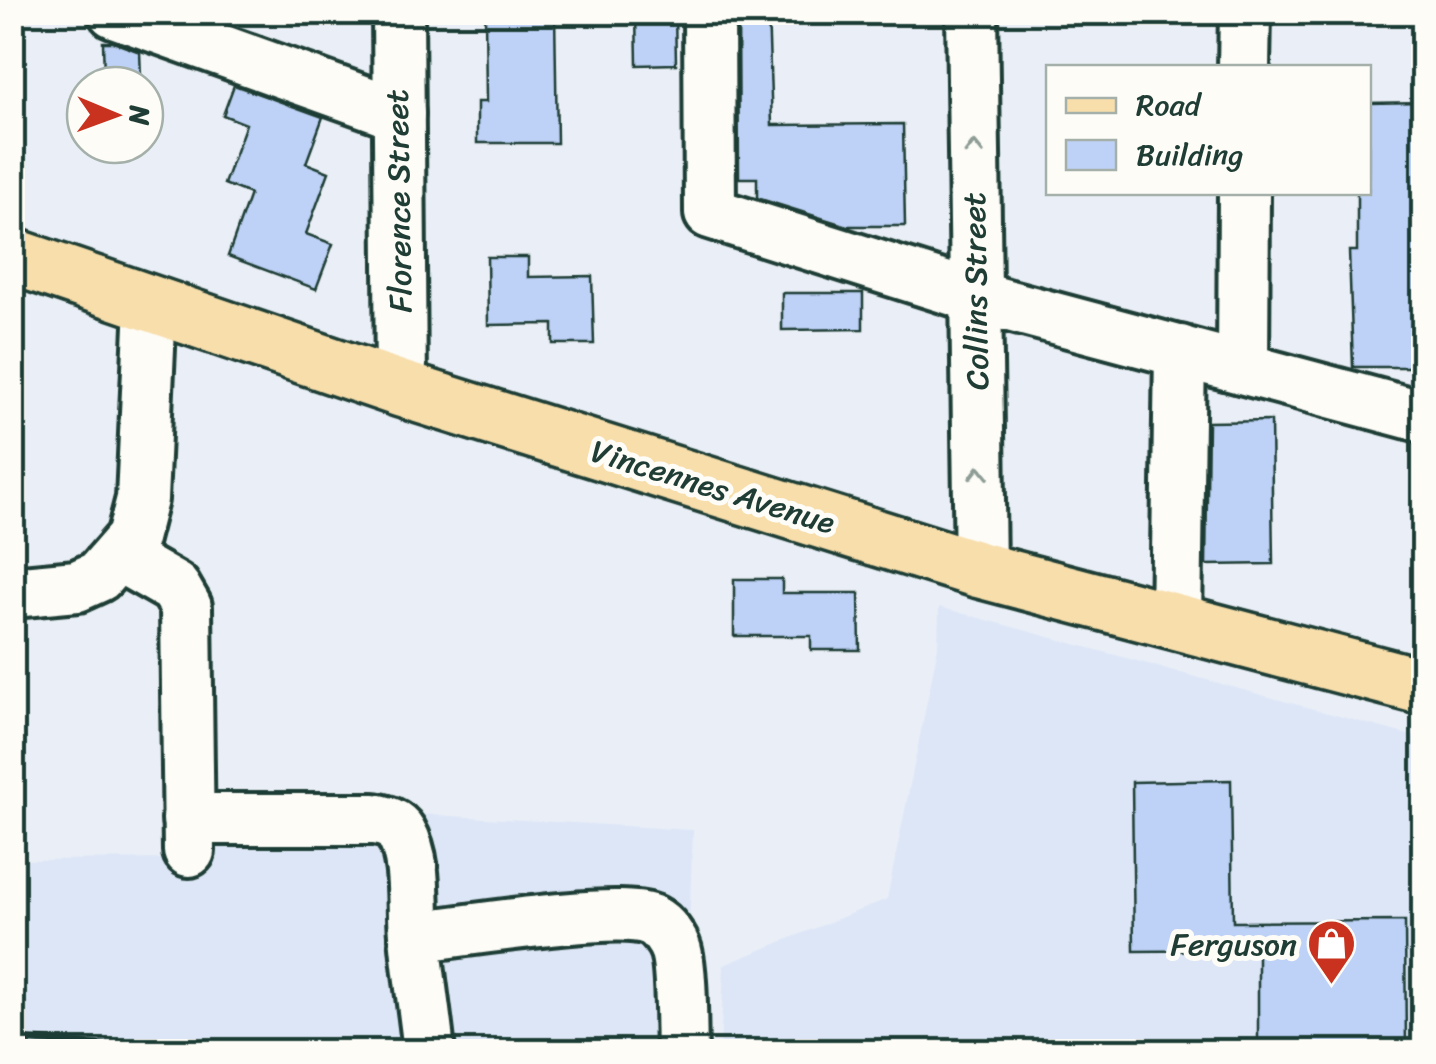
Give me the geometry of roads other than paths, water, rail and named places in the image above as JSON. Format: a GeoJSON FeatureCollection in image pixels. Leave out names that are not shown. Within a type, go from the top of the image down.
{"type":"FeatureCollection","features":[{"type":"Feature","properties":{"kind":"main road","name":"Vincennes Avenue"},"geometry":{"type":"LineString","coordinates":[[12,256],[401,389],[980,570],[1424,687]]}},
{"type":"Feature","properties":{"kind":"street"},"geometry":{"type":"LineString","coordinates":[[114,12],[399,114]]}},
{"type":"Feature","properties":{"kind":"street","name":"Florence Street"},"geometry":{"type":"LineString","coordinates":[[398,12],[401,389]]}},
{"type":"Feature","properties":{"kind":"street"},"geometry":{"type":"LineString","coordinates":[[708,12],[710,213],[976,297],[1424,417]]}},
{"type":"Feature","properties":{"kind":"street","name":"Collins Street"},"geometry":{"type":"LineString","coordinates":[[972,12],[980,570]]}},
{"type":"Feature","properties":{"kind":"street"},"geometry":{"type":"LineString","coordinates":[[1244,12],[1244,65]]}},
{"type":"Feature","properties":{"kind":"street"},"geometry":{"type":"LineString","coordinates":[[1243,368],[1244,195]]}},
{"type":"Feature","properties":{"kind":"street"},"geometry":{"type":"LineString","coordinates":[[12,592],[77,586],[99,576],[132,538],[142,499],[151,305]]}},
{"type":"Feature","properties":{"kind":"street"},"geometry":{"type":"LineString","coordinates":[[1176,622],[1180,352]]}},
{"type":"Feature","properties":{"kind":"street"},"geometry":{"type":"LineString","coordinates":[[119,556],[175,588],[186,607],[188,836],[387,822],[399,828],[412,878],[429,1052]]}},
{"type":"Feature","properties":{"kind":"street"},"geometry":{"type":"LineString","coordinates":[[415,937],[552,920],[630,916],[652,920],[664,930],[676,951],[682,1052]]}},
{"type":"Feature","properties":{"kind":"railway"},"geometry":{"type":"LineString","coordinates":[[12,1039],[110,1046]]}},
{"type":"Feature","properties":{"kind":"place","name":"Ferguson"},"geometry":{"type":"Point","coordinates":[1332,986]}}]}
